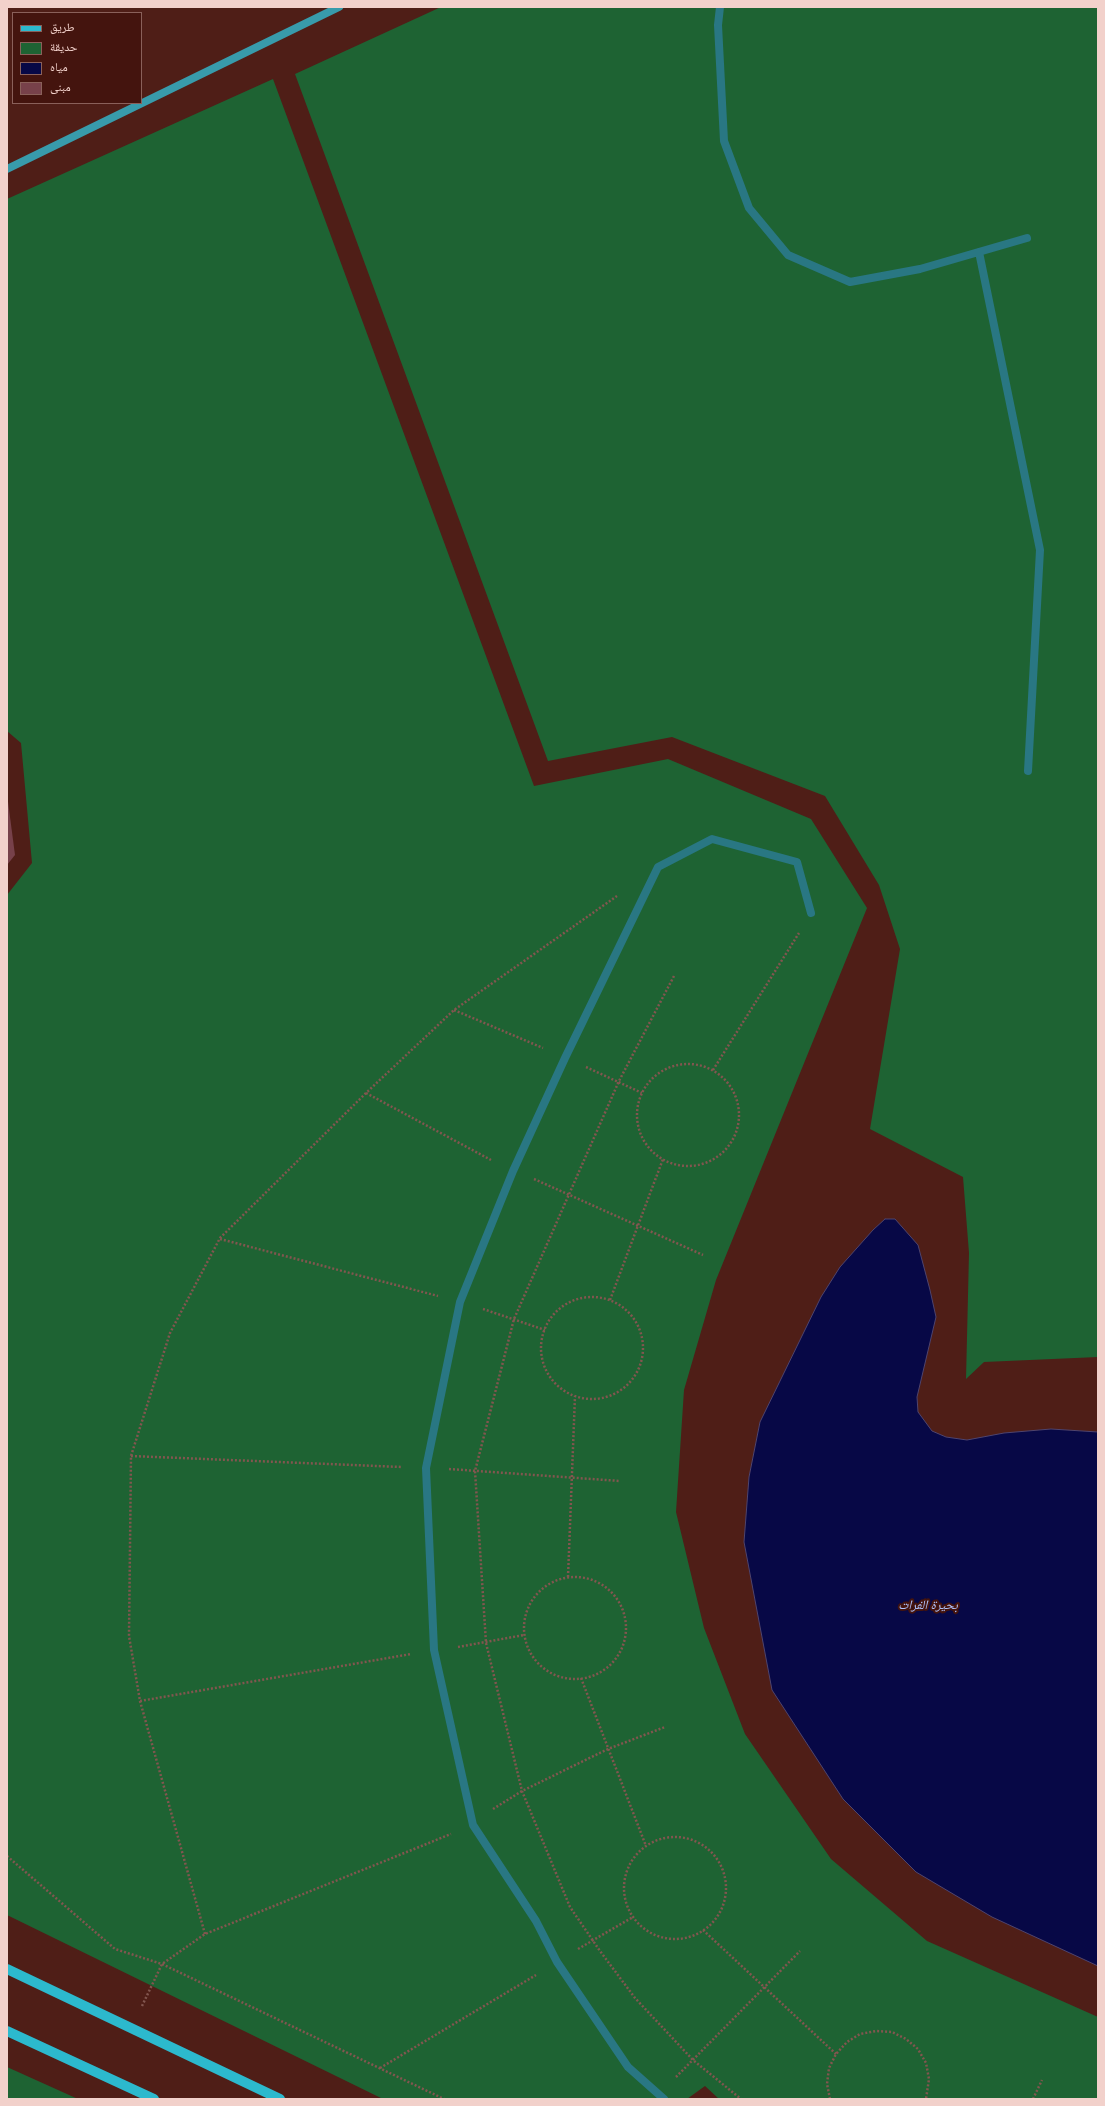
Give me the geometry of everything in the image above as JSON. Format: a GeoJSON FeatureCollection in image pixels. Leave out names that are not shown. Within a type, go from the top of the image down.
{"type":"FeatureCollection","features":[{"type":"Feature","properties":{"kind":"main road"},"geometry":{"type":"LineString","coordinates":[[142,103],[339,7]]}},
{"type":"Feature","properties":{"kind":"main road"},"geometry":{"type":"LineString","coordinates":[[7,169],[140,104]]}},
{"type":"Feature","properties":{"kind":"main road"},"geometry":{"type":"LineString","coordinates":[[7,1970],[280,2099]]}},
{"type":"Feature","properties":{"kind":"main road"},"geometry":{"type":"LineString","coordinates":[[7,2031],[154,2099]]}},
{"type":"Feature","properties":{"kind":"street"},"geometry":{"type":"LineString","coordinates":[[720,7],[718,25],[724,141],[749,208],[788,256],[850,282],[920,269],[1027,238]]}},
{"type":"Feature","properties":{"kind":"street"},"geometry":{"type":"LineString","coordinates":[[979,252],[1040,550],[1028,771]]}},
{"type":"Feature","properties":{"kind":"street"},"geometry":{"type":"LineString","coordinates":[[662,2097],[628,2067],[557,1962],[536,1921],[472,1821],[434,1650],[426,1468],[460,1302],[513,1171],[565,1058],[658,867],[712,839],[797,862],[811,913]]}},
{"type":"Feature","properties":{"kind":"path"},"geometry":{"type":"LineString","coordinates":[[205,1934],[140,1701],[129,1636],[131,1456],[170,1333],[220,1238],[366,1093],[454,1010],[620,894]]}},
{"type":"Feature","properties":{"kind":"path"},"geometry":{"type":"LineString","coordinates":[[713,1070],[811,913]]}},
{"type":"Feature","properties":{"kind":"path"},"geometry":{"type":"LineString","coordinates":[[674,976],[619,1081],[514,1319],[475,1471],[486,1643],[522,1791],[570,1907],[592,1940],[635,1998],[693,2060],[741,2099]]}},
{"type":"Feature","properties":{"kind":"path"},"geometry":{"type":"LineString","coordinates":[[683,1064],[698,1064],[713,1070],[726,1080],[737,1101],[739,1109],[738,1124],[732,1140],[723,1152],[709,1161],[694,1165],[678,1165],[663,1159],[650,1149],[642,1136],[638,1120],[638,1104],[642,1093],[654,1077],[667,1068],[683,1064]]}},
{"type":"Feature","properties":{"kind":"path"},"geometry":{"type":"LineString","coordinates":[[610,1300],[663,1159]]}},
{"type":"Feature","properties":{"kind":"path"},"geometry":{"type":"LineString","coordinates":[[220,1238],[460,1302],[545,1330]]}},
{"type":"Feature","properties":{"kind":"path"},"geometry":{"type":"LineString","coordinates":[[589,1298],[610,1300],[626,1309],[637,1322],[642,1339],[642,1357],[636,1373],[625,1387],[610,1396],[592,1399],[575,1396],[561,1388],[550,1376],[543,1362],[542,1346],[545,1330],[552,1316],[564,1305],[578,1299],[589,1298]]}},
{"type":"Feature","properties":{"kind":"path"},"geometry":{"type":"LineString","coordinates":[[568,1578],[575,1396]]}},
{"type":"Feature","properties":{"kind":"path"},"geometry":{"type":"LineString","coordinates":[[131,1456],[426,1468],[620,1481]]}},
{"type":"Feature","properties":{"kind":"path"},"geometry":{"type":"LineString","coordinates":[[568,1578],[584,1578],[599,1583],[612,1593],[618,1602],[625,1621],[624,1637],[620,1652],[610,1665],[601,1671],[581,1678],[565,1678],[550,1673],[538,1663],[529,1650],[524,1635],[524,1619],[530,1604],[540,1591],[553,1582],[568,1578]]}},
{"type":"Feature","properties":{"kind":"path"},"geometry":{"type":"LineString","coordinates":[[140,1701],[434,1650],[486,1643],[524,1635]]}},
{"type":"Feature","properties":{"kind":"path"},"geometry":{"type":"LineString","coordinates":[[581,1678],[646,1846]]}},
{"type":"Feature","properties":{"kind":"path"},"geometry":{"type":"LineString","coordinates":[[132,2028],[162,1964],[205,1934],[463,1829],[472,1821],[522,1791],[608,1749],[666,1727]]}},
{"type":"Feature","properties":{"kind":"path"},"geometry":{"type":"LineString","coordinates":[[677,1837],[692,1840],[706,1847],[717,1859],[724,1874],[726,1889],[724,1900],[715,1919],[704,1930],[689,1937],[673,1939],[657,1936],[644,1929],[633,1917],[626,1902],[625,1881],[627,1871],[635,1857],[646,1846],[660,1838],[677,1837]]}},
{"type":"Feature","properties":{"kind":"path"},"geometry":{"type":"LineString","coordinates":[[7,1856],[115,1949],[162,1964],[444,2099]]}},
{"type":"Feature","properties":{"kind":"path"},"geometry":{"type":"LineString","coordinates":[[380,2068],[592,1940],[633,1917]]}},
{"type":"Feature","properties":{"kind":"path"},"geometry":{"type":"LineString","coordinates":[[704,1930],[836,2054]]}},
{"type":"Feature","properties":{"kind":"path"},"geometry":{"type":"LineString","coordinates":[[662,2097],[693,2060],[800,1951]]}},
{"type":"Feature","properties":{"kind":"path"},"geometry":{"type":"LineString","coordinates":[[830,2099],[828,2084],[829,2068],[836,2054],[847,2042],[860,2034],[876,2030],[892,2032],[906,2039],[918,2049],[926,2063],[929,2079],[926,2099]]}},
{"type":"Feature","properties":{"kind":"path"},"geometry":{"type":"LineString","coordinates":[[1033,2099],[1042,2080]]}},
{"type":"Feature","properties":{"kind":"green space"},"geometry":{"type":"Polygon","coordinates":[[[441,7],[1098,7],[1098,1357],[984,1362],[966,1379],[969,1253],[963,1177],[870,1129],[900,949],[879,885],[825,796],[672,737],[548,761],[295,74],[441,7]]]}},
{"type":"Feature","properties":{"kind":"green space"},"geometry":{"type":"Polygon","coordinates":[[[273,79],[534,786],[668,759],[811,819],[867,908],[716,1280],[684,1390],[676,1512],[704,1628],[745,1734],[831,1859],[927,1941],[1098,2017],[1098,2099],[719,2099],[705,2086],[687,2099],[383,2099],[7,1915],[7,895],[32,863],[21,743],[7,731],[7,199],[273,79]]]}},
{"type":"Feature","properties":{"kind":"green space"},"geometry":{"type":"Polygon","coordinates":[[[7,2067],[78,2099],[7,2099],[7,2067]]]}},
{"type":"Feature","properties":{"kind":"water","name":"بحيرة الفرات"},"geometry":{"type":"Polygon","coordinates":[[[885,1219],[895,1219],[918,1245],[936,1317],[917,1397],[918,1412],[932,1431],[946,1437],[967,1440],[1004,1433],[1051,1429],[1098,1432],[1098,1966],[992,1917],[916,1872],[843,1799],[772,1690],[744,1542],[749,1477],[760,1422],[821,1297],[840,1267],[873,1230],[885,1219]]]}},
{"type":"Feature","properties":{"kind":"building"},"geometry":{"type":"Polygon","coordinates":[[[7,794],[15,855],[7,865],[7,794]]]}}]}
